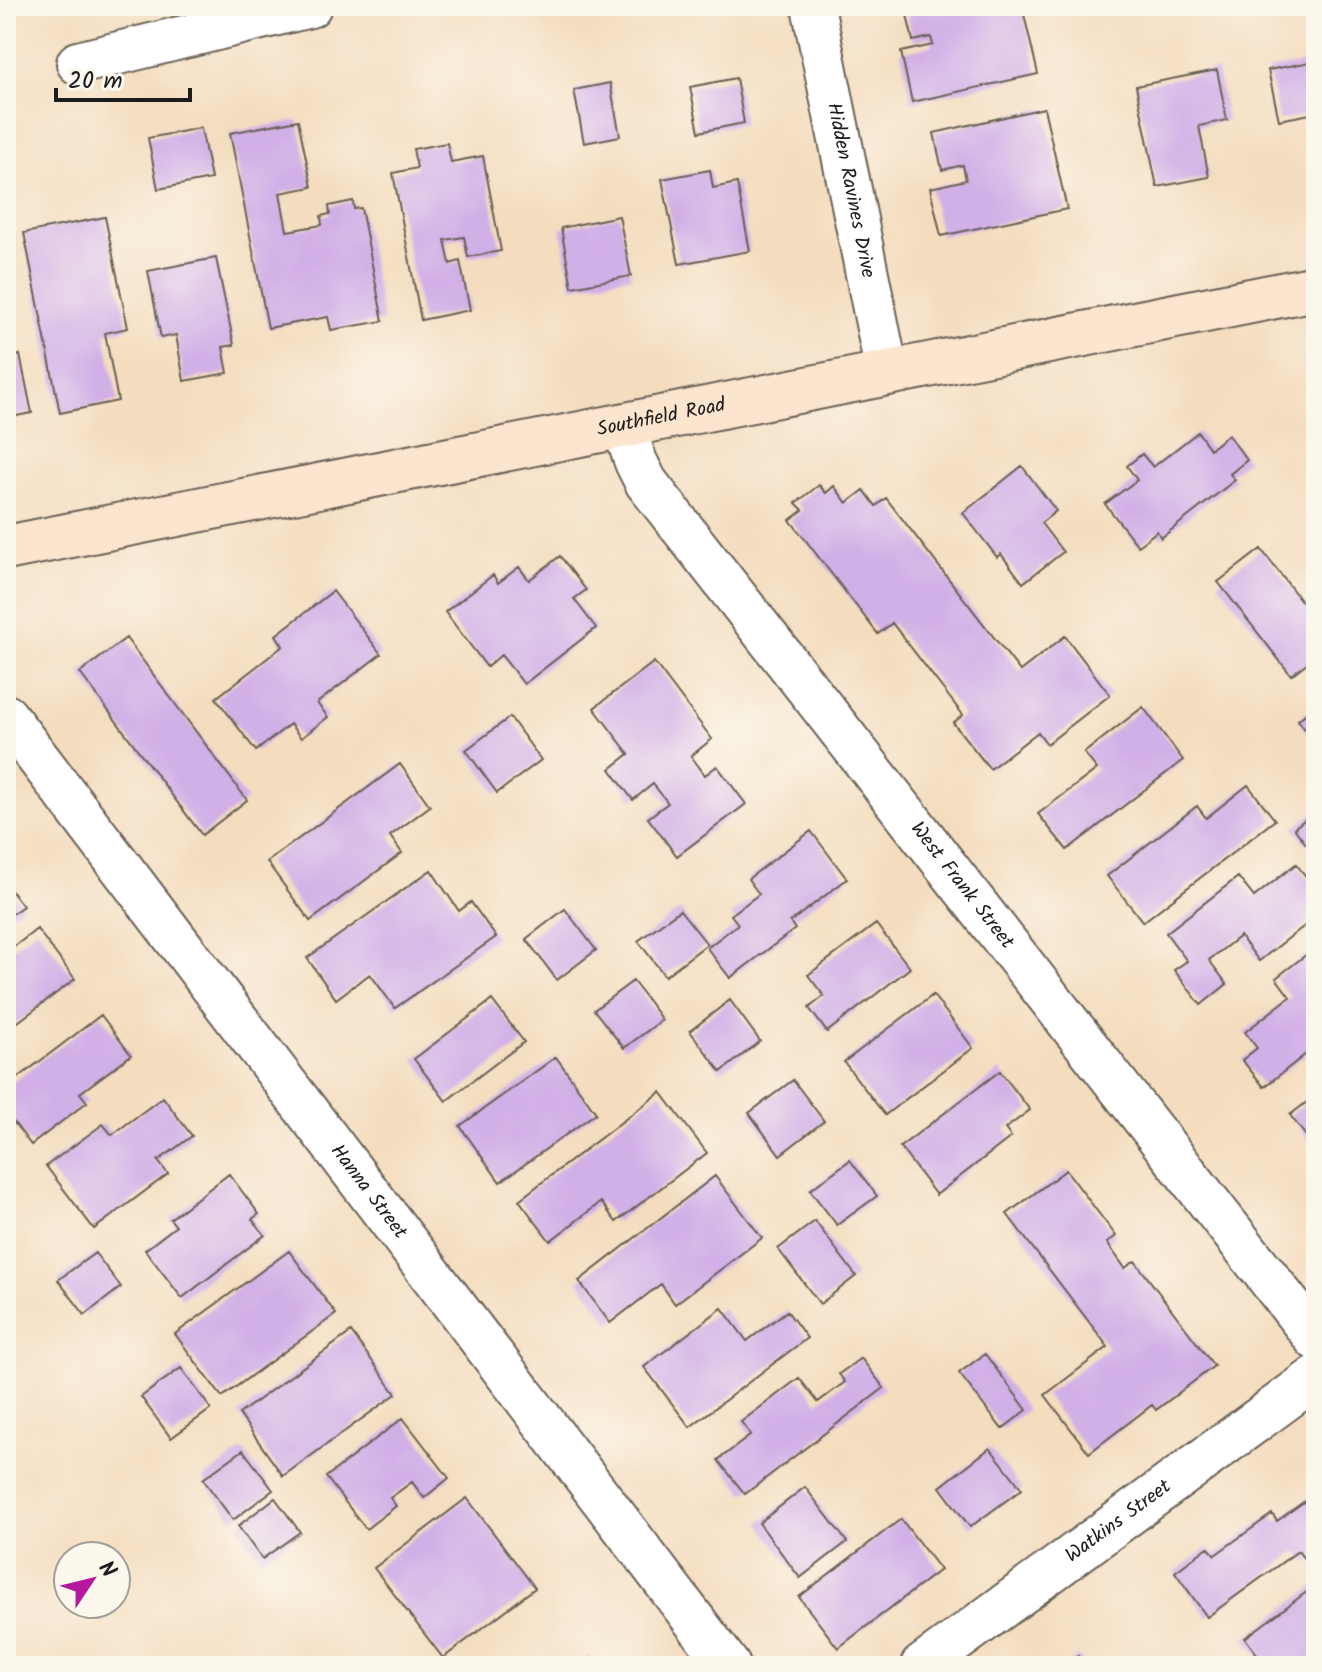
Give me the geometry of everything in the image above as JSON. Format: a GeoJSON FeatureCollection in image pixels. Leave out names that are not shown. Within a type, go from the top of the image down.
{"type":"FeatureCollection","features":[{"type":"Feature","properties":{"kind":"main road","name":"Southfield Road"},"geometry":{"type":"LineString","coordinates":[[6,548],[1316,288]]}},
{"type":"Feature","properties":{"kind":"street"},"geometry":{"type":"LineString","coordinates":[[78,63],[310,6]]}},
{"type":"Feature","properties":{"kind":"street","name":"Hidden Ravines Drive"},"geometry":{"type":"LineString","coordinates":[[813,6],[887,373]]}},
{"type":"Feature","properties":{"kind":"street","name":"West Frank Street"},"geometry":{"type":"LineString","coordinates":[[623,425],[646,482],[1316,1339]]}},
{"type":"Feature","properties":{"kind":"street","name":"Hanna Street"},"geometry":{"type":"LineString","coordinates":[[6,716],[729,1666]]}},
{"type":"Feature","properties":{"kind":"street","name":"Watkins Street"},"geometry":{"type":"LineString","coordinates":[[922,1666],[1316,1377]]}},
{"type":"Feature","properties":{"kind":"building"},"geometry":{"type":"Polygon","coordinates":[[[905,6],[1022,6],[1038,74],[912,102],[901,52],[933,45],[931,37],[913,41],[905,6]]]}},
{"type":"Feature","properties":{"kind":"building"},"geometry":{"type":"Polygon","coordinates":[[[1316,61],[1316,113],[1279,120],[1268,70],[1316,61]]]}},
{"type":"Feature","properties":{"kind":"building"},"geometry":{"type":"Polygon","coordinates":[[[1217,70],[1227,120],[1199,126],[1209,177],[1157,187],[1136,86],[1217,70]]]}},
{"type":"Feature","properties":{"kind":"building"},"geometry":{"type":"Polygon","coordinates":[[[736,78],[744,123],[699,132],[690,87],[736,78]]]}},
{"type":"Feature","properties":{"kind":"building"},"geometry":{"type":"Polygon","coordinates":[[[610,83],[620,136],[584,143],[574,90],[610,83]]]}},
{"type":"Feature","properties":{"kind":"building"},"geometry":{"type":"Polygon","coordinates":[[[1044,108],[1067,209],[941,236],[930,188],[966,180],[963,165],[942,170],[934,133],[1044,108]]]}},
{"type":"Feature","properties":{"kind":"building"},"geometry":{"type":"Polygon","coordinates":[[[298,120],[312,187],[280,193],[287,231],[322,225],[321,216],[330,214],[329,206],[353,201],[354,209],[361,208],[383,321],[331,330],[328,317],[268,328],[230,133],[298,120]]]}},
{"type":"Feature","properties":{"kind":"building"},"geometry":{"type":"Polygon","coordinates":[[[201,128],[211,179],[158,189],[148,138],[201,128]]]}},
{"type":"Feature","properties":{"kind":"building"},"geometry":{"type":"Polygon","coordinates":[[[447,143],[451,162],[483,156],[501,251],[468,257],[464,237],[445,240],[450,264],[460,261],[470,310],[421,320],[393,173],[417,168],[413,149],[447,143]]]}},
{"type":"Feature","properties":{"kind":"building"},"geometry":{"type":"Polygon","coordinates":[[[710,170],[713,188],[737,183],[750,251],[679,264],[662,179],[710,170]]]}},
{"type":"Feature","properties":{"kind":"building"},"geometry":{"type":"Polygon","coordinates":[[[6,208],[13,237],[6,239],[6,208]]]}},
{"type":"Feature","properties":{"kind":"building"},"geometry":{"type":"Polygon","coordinates":[[[619,216],[631,276],[572,287],[561,228],[619,216]]]}},
{"type":"Feature","properties":{"kind":"building"},"geometry":{"type":"Polygon","coordinates":[[[105,217],[128,328],[105,333],[118,401],[60,413],[24,233],[105,217]]]}},
{"type":"Feature","properties":{"kind":"building"},"geometry":{"type":"Polygon","coordinates":[[[216,258],[234,345],[223,347],[228,373],[184,381],[176,335],[161,338],[148,271],[216,258]]]}},
{"type":"Feature","properties":{"kind":"building"},"geometry":{"type":"Polygon","coordinates":[[[6,345],[10,357],[20,355],[32,413],[6,418],[6,345]]]}},
{"type":"Feature","properties":{"kind":"building"},"geometry":{"type":"Polygon","coordinates":[[[1198,432],[1210,449],[1228,435],[1247,460],[1230,474],[1235,480],[1161,538],[1157,531],[1138,546],[1105,504],[1137,480],[1127,466],[1142,454],[1153,467],[1198,432]]]}},
{"type":"Feature","properties":{"kind":"building"},"geometry":{"type":"Polygon","coordinates":[[[1022,466],[1056,511],[1041,523],[1063,552],[1023,583],[1001,554],[997,557],[963,513],[1022,466]]]}},
{"type":"Feature","properties":{"kind":"building"},"geometry":{"type":"Polygon","coordinates":[[[819,485],[826,493],[834,486],[847,503],[864,490],[876,506],[886,498],[1020,671],[1065,636],[1110,695],[1047,744],[1038,732],[990,769],[953,723],[963,715],[892,623],[878,634],[790,520],[803,510],[796,503],[819,485]]]}},
{"type":"Feature","properties":{"kind":"building"},"geometry":{"type":"Polygon","coordinates":[[[1261,549],[1316,620],[1316,656],[1291,675],[1218,582],[1261,549]]]}},
{"type":"Feature","properties":{"kind":"building"},"geometry":{"type":"Polygon","coordinates":[[[560,556],[586,590],[574,599],[596,628],[524,684],[501,655],[487,667],[445,612],[493,575],[498,583],[519,567],[529,580],[560,556]]]}},
{"type":"Feature","properties":{"kind":"building"},"geometry":{"type":"Polygon","coordinates":[[[333,591],[381,654],[317,703],[328,717],[301,738],[290,724],[256,751],[216,698],[283,646],[276,635],[333,591]]]}},
{"type":"Feature","properties":{"kind":"building"},"geometry":{"type":"Polygon","coordinates":[[[126,638],[247,800],[202,835],[80,673],[126,638]]]}},
{"type":"Feature","properties":{"kind":"building"},"geometry":{"type":"Polygon","coordinates":[[[654,662],[712,739],[691,756],[705,775],[717,766],[746,804],[677,856],[648,818],[668,803],[653,784],[633,800],[610,769],[629,754],[594,708],[654,662]]]}},
{"type":"Feature","properties":{"kind":"building"},"geometry":{"type":"Polygon","coordinates":[[[1316,705],[1316,744],[1298,720],[1316,705]]]}},
{"type":"Feature","properties":{"kind":"building"},"geometry":{"type":"Polygon","coordinates":[[[1143,707],[1183,760],[1067,850],[1038,814],[1097,769],[1084,753],[1143,707]]]}},
{"type":"Feature","properties":{"kind":"building"},"geometry":{"type":"Polygon","coordinates":[[[510,717],[541,760],[497,793],[466,750],[510,717]]]}},
{"type":"Feature","properties":{"kind":"building"},"geometry":{"type":"Polygon","coordinates":[[[400,764],[430,806],[390,836],[402,853],[310,921],[267,862],[400,764]]]}},
{"type":"Feature","properties":{"kind":"building"},"geometry":{"type":"Polygon","coordinates":[[[1248,785],[1275,820],[1143,922],[1107,876],[1197,806],[1206,818],[1248,785]]]}},
{"type":"Feature","properties":{"kind":"building"},"geometry":{"type":"Polygon","coordinates":[[[1316,811],[1316,837],[1306,844],[1294,828],[1316,811]]]}},
{"type":"Feature","properties":{"kind":"building"},"geometry":{"type":"Polygon","coordinates":[[[811,831],[847,879],[790,922],[795,929],[730,978],[707,948],[738,924],[731,915],[759,894],[748,879],[811,831]]]}},
{"type":"Feature","properties":{"kind":"building"},"geometry":{"type":"Polygon","coordinates":[[[1296,864],[1316,889],[1316,917],[1259,961],[1240,936],[1209,960],[1227,984],[1201,1005],[1174,970],[1187,961],[1166,933],[1238,877],[1254,897],[1296,864]]]}},
{"type":"Feature","properties":{"kind":"building"},"geometry":{"type":"Polygon","coordinates":[[[431,870],[459,911],[471,902],[496,937],[395,1008],[370,974],[336,999],[307,958],[431,870]]]}},
{"type":"Feature","properties":{"kind":"building"},"geometry":{"type":"Polygon","coordinates":[[[6,884],[23,906],[6,918],[6,884]]]}},
{"type":"Feature","properties":{"kind":"building"},"geometry":{"type":"Polygon","coordinates":[[[565,909],[596,950],[557,980],[526,939],[565,909]]]}},
{"type":"Feature","properties":{"kind":"building"},"geometry":{"type":"Polygon","coordinates":[[[680,910],[707,944],[665,976],[638,941],[680,910]]]}},
{"type":"Feature","properties":{"kind":"building"},"geometry":{"type":"Polygon","coordinates":[[[876,924],[910,968],[827,1032],[809,1008],[824,996],[808,975],[876,924]]]}},
{"type":"Feature","properties":{"kind":"building"},"geometry":{"type":"Polygon","coordinates":[[[37,929],[75,979],[6,1031],[6,953],[37,929]]]}},
{"type":"Feature","properties":{"kind":"building"},"geometry":{"type":"Polygon","coordinates":[[[1316,947],[1316,1046],[1264,1087],[1242,1060],[1257,1048],[1245,1032],[1290,997],[1276,978],[1316,947]]]}},
{"type":"Feature","properties":{"kind":"building"},"geometry":{"type":"Polygon","coordinates":[[[633,981],[662,1020],[624,1048],[594,1010],[633,981]]]}},
{"type":"Feature","properties":{"kind":"building"},"geometry":{"type":"Polygon","coordinates":[[[933,995],[973,1048],[885,1115],[844,1062],[933,995]]]}},
{"type":"Feature","properties":{"kind":"building"},"geometry":{"type":"Polygon","coordinates":[[[492,1000],[524,1042],[446,1101],[414,1059],[492,1000]]]}},
{"type":"Feature","properties":{"kind":"building"},"geometry":{"type":"Polygon","coordinates":[[[730,1000],[760,1041],[721,1072],[690,1031],[730,1000]]]}},
{"type":"Feature","properties":{"kind":"building"},"geometry":{"type":"Polygon","coordinates":[[[101,1015],[131,1055],[80,1093],[87,1102],[31,1145],[6,1112],[6,1087],[101,1015]]]}},
{"type":"Feature","properties":{"kind":"building"},"geometry":{"type":"Polygon","coordinates":[[[556,1057],[596,1113],[500,1182],[460,1126],[556,1057]]]}},
{"type":"Feature","properties":{"kind":"building"},"geometry":{"type":"Polygon","coordinates":[[[1000,1071],[1030,1110],[1005,1129],[1011,1137],[936,1195],[900,1147],[1000,1071]]]}},
{"type":"Feature","properties":{"kind":"building"},"geometry":{"type":"Polygon","coordinates":[[[793,1080],[824,1121],[780,1155],[749,1113],[793,1080]]]}},
{"type":"Feature","properties":{"kind":"building"},"geometry":{"type":"Polygon","coordinates":[[[661,1092],[707,1153],[616,1222],[601,1202],[550,1241],[519,1200],[661,1092]]]}},
{"type":"Feature","properties":{"kind":"building"},"geometry":{"type":"Polygon","coordinates":[[[1316,1095],[1316,1149],[1290,1115],[1316,1095]]]}},
{"type":"Feature","properties":{"kind":"building"},"geometry":{"type":"Polygon","coordinates":[[[163,1097],[192,1136],[158,1161],[168,1174],[94,1229],[46,1166],[103,1124],[112,1135],[163,1097]]]}},
{"type":"Feature","properties":{"kind":"building"},"geometry":{"type":"Polygon","coordinates":[[[850,1160],[877,1196],[837,1225],[810,1190],[850,1160]]]}},
{"type":"Feature","properties":{"kind":"building"},"geometry":{"type":"Polygon","coordinates":[[[1066,1170],[1116,1236],[1107,1243],[1125,1268],[1135,1261],[1214,1366],[1156,1410],[1152,1405],[1089,1453],[1045,1395],[1108,1347],[1007,1214],[1066,1170]]]}},
{"type":"Feature","properties":{"kind":"building"},"geometry":{"type":"Polygon","coordinates":[[[229,1174],[259,1214],[252,1219],[265,1235],[182,1298],[145,1250],[176,1226],[170,1219],[229,1174]]]}},
{"type":"Feature","properties":{"kind":"building"},"geometry":{"type":"Polygon","coordinates":[[[715,1176],[762,1238],[675,1304],[661,1284],[610,1323],[579,1281],[715,1176]]]}},
{"type":"Feature","properties":{"kind":"building"},"geometry":{"type":"Polygon","coordinates":[[[815,1221],[856,1276],[820,1304],[778,1249],[815,1221]]]}},
{"type":"Feature","properties":{"kind":"building"},"geometry":{"type":"Polygon","coordinates":[[[289,1251],[336,1314],[222,1397],[175,1334],[289,1251]]]}},
{"type":"Feature","properties":{"kind":"building"},"geometry":{"type":"Polygon","coordinates":[[[95,1253],[121,1287],[85,1315],[58,1280],[95,1253]]]}},
{"type":"Feature","properties":{"kind":"building"},"geometry":{"type":"Polygon","coordinates":[[[722,1308],[747,1341],[787,1311],[807,1338],[690,1427],[644,1367],[722,1308]]]}},
{"type":"Feature","properties":{"kind":"building"},"geometry":{"type":"Polygon","coordinates":[[[351,1332],[396,1394],[283,1476],[239,1414],[351,1332]]]}},
{"type":"Feature","properties":{"kind":"building"},"geometry":{"type":"Polygon","coordinates":[[[985,1354],[1027,1410],[1002,1429],[959,1373],[985,1354]]]}},
{"type":"Feature","properties":{"kind":"building"},"geometry":{"type":"Polygon","coordinates":[[[861,1358],[884,1388],[745,1494],[718,1460],[751,1435],[741,1422],[799,1378],[818,1402],[845,1382],[839,1374],[861,1358]]]}},
{"type":"Feature","properties":{"kind":"building"},"geometry":{"type":"Polygon","coordinates":[[[181,1368],[211,1409],[171,1438],[141,1397],[181,1368]]]}},
{"type":"Feature","properties":{"kind":"building"},"geometry":{"type":"Polygon","coordinates":[[[403,1418],[449,1478],[424,1498],[412,1482],[390,1498],[396,1506],[366,1529],[326,1477],[403,1418]]]}},
{"type":"Feature","properties":{"kind":"building"},"geometry":{"type":"Polygon","coordinates":[[[990,1448],[1022,1489],[970,1527],[940,1487],[990,1448]]]}},
{"type":"Feature","properties":{"kind":"building"},"geometry":{"type":"Polygon","coordinates":[[[243,1450],[273,1490],[233,1520],[203,1479],[243,1450]]]}},
{"type":"Feature","properties":{"kind":"building"},"geometry":{"type":"Polygon","coordinates":[[[805,1487],[847,1542],[800,1578],[759,1523],[805,1487]]]}},
{"type":"Feature","properties":{"kind":"building"},"geometry":{"type":"Polygon","coordinates":[[[1316,1493],[1316,1556],[1307,1563],[1298,1551],[1207,1617],[1175,1572],[1208,1547],[1215,1555],[1272,1514],[1277,1521],[1316,1493]]]}},
{"type":"Feature","properties":{"kind":"building"},"geometry":{"type":"Polygon","coordinates":[[[275,1498],[300,1532],[262,1559],[238,1526],[275,1498]]]}},
{"type":"Feature","properties":{"kind":"building"},"geometry":{"type":"Polygon","coordinates":[[[467,1498],[535,1588],[443,1658],[374,1568],[467,1498]]]}},
{"type":"Feature","properties":{"kind":"building"},"geometry":{"type":"Polygon","coordinates":[[[901,1519],[940,1570],[838,1648],[799,1597],[901,1519]]]}},
{"type":"Feature","properties":{"kind":"building"},"geometry":{"type":"Polygon","coordinates":[[[1316,1585],[1316,1666],[1266,1666],[1245,1638],[1316,1585]]]}},
{"type":"Feature","properties":{"kind":"building"},"geometry":{"type":"Polygon","coordinates":[[[1078,1656],[1086,1666],[1065,1666],[1078,1656]]]}},
{"type":"Feature","properties":{"kind":"building"},"geometry":{"type":"Polygon","coordinates":[[[592,1658],[598,1666],[582,1666],[592,1658]]]}}]}
